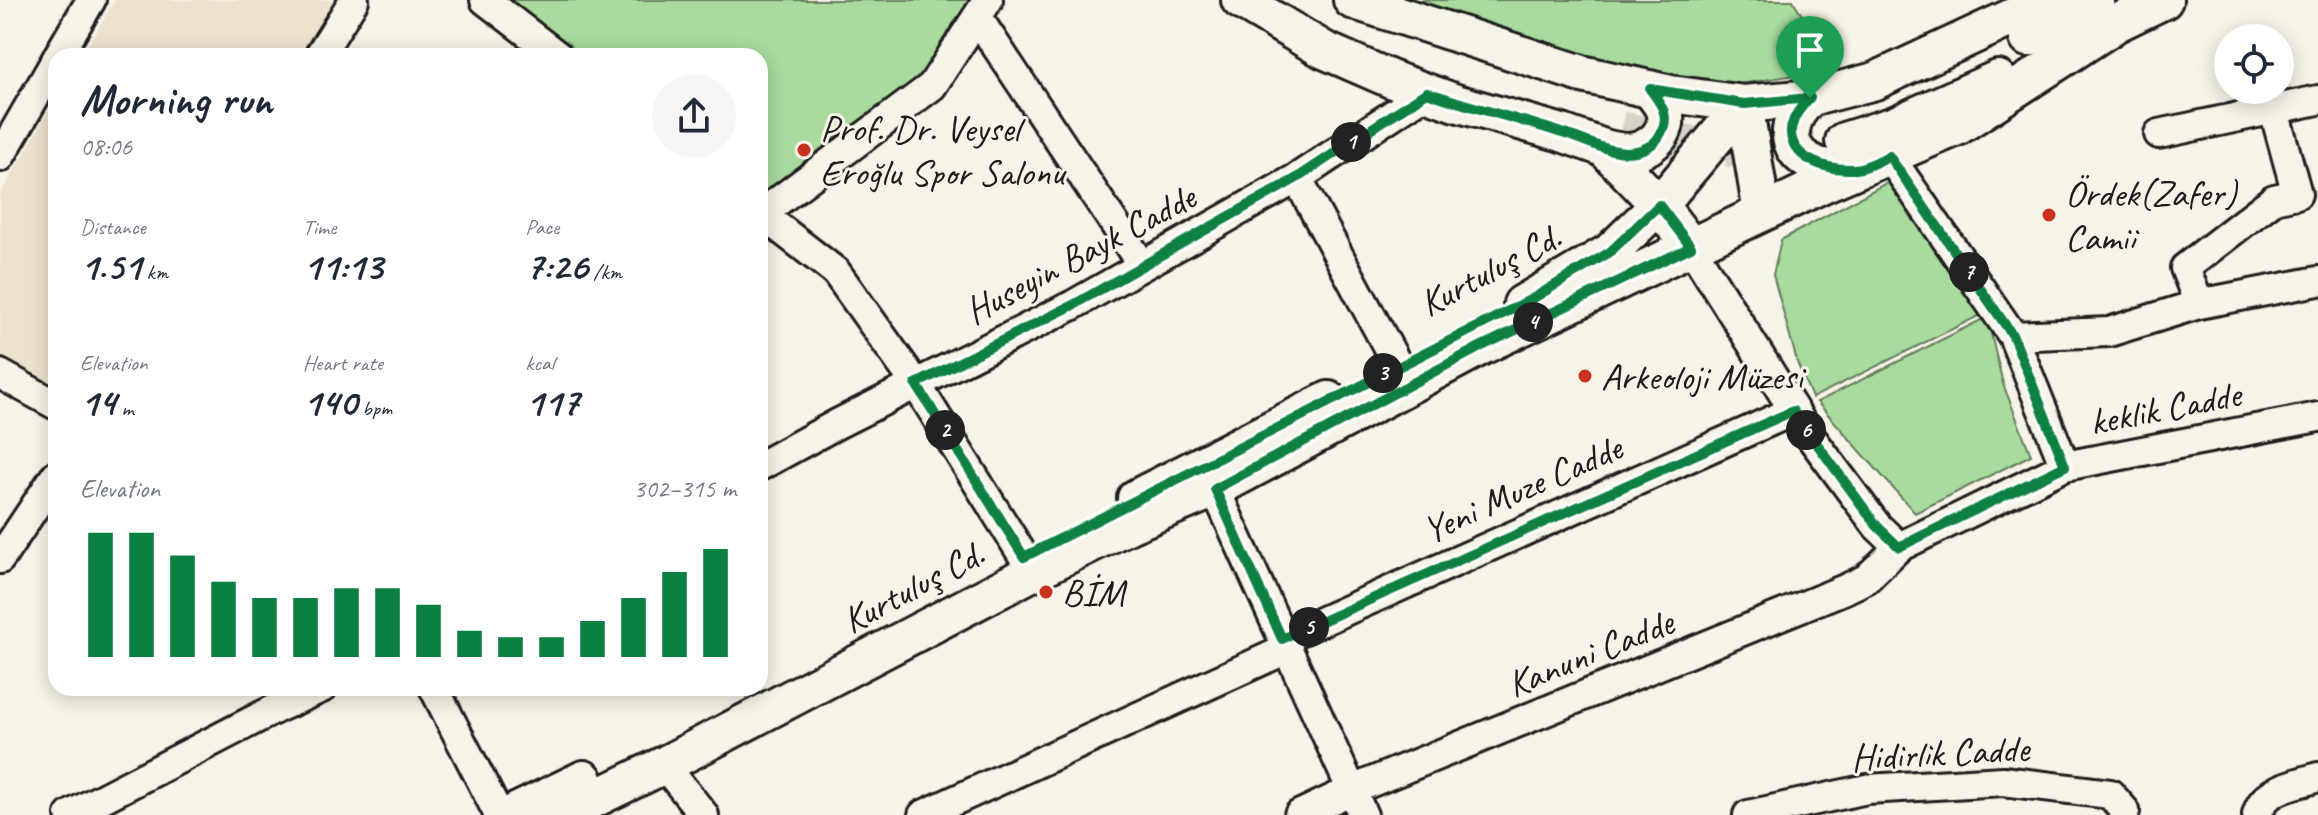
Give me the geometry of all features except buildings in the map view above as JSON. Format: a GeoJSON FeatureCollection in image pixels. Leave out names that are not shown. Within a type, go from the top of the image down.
{"type":"FeatureCollection","features":[{"type":"Feature","properties":{"kind":"main road"},"geometry":{"type":"LineString","coordinates":[[1240,0],[1324,50],[1427,92],[1562,133],[1626,119],[1744,104],[1846,137],[1957,127],[2104,13]]}},
{"type":"Feature","properties":{"kind":"main road"},"geometry":{"type":"LineString","coordinates":[[1263,0],[1362,47],[1445,78],[1569,117],[1626,119]]}},
{"type":"Feature","properties":{"kind":"main road"},"geometry":{"type":"LineString","coordinates":[[1340,0],[1384,26],[1448,51],[1597,100],[1626,119]]}},
{"type":"Feature","properties":{"kind":"main road"},"geometry":{"type":"LineString","coordinates":[[1352,0],[1568,70],[1626,119],[1629,176],[1625,210],[1610,252]]}},
{"type":"Feature","properties":{"kind":"main road"},"geometry":{"type":"LineString","coordinates":[[1846,137],[1875,81],[2049,0]]}},
{"type":"Feature","properties":{"kind":"main road"},"geometry":{"type":"LineString","coordinates":[[1846,137],[1873,106],[2035,35],[2104,13],[2164,0]]}},
{"type":"Feature","properties":{"kind":"main road"},"geometry":{"type":"LineString","coordinates":[[1744,104],[1762,213]]}},
{"type":"Feature","properties":{"kind":"main road","name":"Kurtuluş Cd."},"geometry":{"type":"LineString","coordinates":[[768,688],[1532,299],[1610,252],[1659,205],[1744,104]]}},
{"type":"Feature","properties":{"kind":"main road","name":"Kurtuluş Cd."},"geometry":{"type":"LineString","coordinates":[[561,815],[664,765],[948,615],[1129,525],[1215,489],[1482,346],[1823,184],[1846,137]]}},
{"type":"Feature","properties":{"kind":"main road"},"geometry":{"type":"LineString","coordinates":[[1629,176],[1659,205],[1691,247]]}},
{"type":"Feature","properties":{"kind":"main road","name":"Kurtuluş Cd."},"geometry":{"type":"LineString","coordinates":[[510,815],[752,696]]}},
{"type":"Feature","properties":{"kind":"street"},"geometry":{"type":"LineString","coordinates":[[63,48],[91,0]]}},
{"type":"Feature","properties":{"kind":"street"},"geometry":{"type":"LineString","coordinates":[[324,48],[354,0]]}},
{"type":"Feature","properties":{"kind":"street"},"geometry":{"type":"LineString","coordinates":[[485,0],[548,48]]}},
{"type":"Feature","properties":{"kind":"street"},"geometry":{"type":"LineString","coordinates":[[768,209],[932,86],[983,8],[1142,265]]}},
{"type":"Feature","properties":{"kind":"street"},"geometry":{"type":"LineString","coordinates":[[0,157],[48,74]]}},
{"type":"Feature","properties":{"kind":"street","name":"Huseyin Bayk Cadde"},"geometry":{"type":"LineString","coordinates":[[768,462],[1073,305],[1297,178],[1427,92]]}},
{"type":"Feature","properties":{"kind":"street"},"geometry":{"type":"LineString","coordinates":[[2159,134],[2273,107],[2318,100]]}},
{"type":"Feature","properties":{"kind":"street"},"geometry":{"type":"LineString","coordinates":[[2199,304],[2185,268],[2274,199],[2297,194],[2273,107]]}},
{"type":"Feature","properties":{"kind":"street"},"geometry":{"type":"LineString","coordinates":[[1846,137],[2013,336],[2065,466]]}},
{"type":"Feature","properties":{"kind":"street"},"geometry":{"type":"LineString","coordinates":[[1297,178],[1398,366]]}},
{"type":"Feature","properties":{"kind":"street"},"geometry":{"type":"LineString","coordinates":[[768,219],[836,272],[916,384],[1024,557]]}},
{"type":"Feature","properties":{"kind":"street"},"geometry":{"type":"LineString","coordinates":[[1691,247],[1793,411],[1877,526],[1899,547]]}},
{"type":"Feature","properties":{"kind":"street"},"geometry":{"type":"LineString","coordinates":[[2013,336],[2109,332],[2199,304],[2318,281]]}},
{"type":"Feature","properties":{"kind":"street"},"geometry":{"type":"LineString","coordinates":[[0,374],[48,401]]}},
{"type":"Feature","properties":{"kind":"street","name":"Yeni Muze Cadde"},"geometry":{"type":"LineString","coordinates":[[923,815],[1285,644],[1793,411]]}},
{"type":"Feature","properties":{"kind":"street","name":"keklik Cadde"},"geometry":{"type":"LineString","coordinates":[[1899,547],[2065,466],[2318,417]]}},
{"type":"Feature","properties":{"kind":"street"},"geometry":{"type":"LineString","coordinates":[[0,559],[48,487]]}},
{"type":"Feature","properties":{"kind":"street"},"geometry":{"type":"LineString","coordinates":[[1215,489],[1357,802]]}},
{"type":"Feature","properties":{"kind":"street","name":"Kanuni Cadde"},"geometry":{"type":"LineString","coordinates":[[1299,815],[1357,802],[1818,602],[1866,579],[1899,547]]}},
{"type":"Feature","properties":{"kind":"street"},"geometry":{"type":"LineString","coordinates":[[70,815],[304,696]]}},
{"type":"Feature","properties":{"kind":"street"},"geometry":{"type":"LineString","coordinates":[[438,696],[499,815]]}},
{"type":"Feature","properties":{"kind":"street"},"geometry":{"type":"LineString","coordinates":[[664,765],[704,815]]}},
{"type":"Feature","properties":{"kind":"street"},"geometry":{"type":"LineString","coordinates":[[2257,815],[2264,798],[2318,777]]}},
{"type":"Feature","properties":{"kind":"street","name":"Hidirlik Cadde"},"geometry":{"type":"LineString","coordinates":[[1748,815],[1867,789],[2003,781],[2110,794],[2120,803],[2124,815]]}},
{"type":"Feature","properties":{"kind":"shaded area"},"geometry":{"type":"Polygon","coordinates":[[[115,0],[337,0],[308,48],[87,48],[115,0]]]}},
{"type":"Feature","properties":{"kind":"shaded area"},"geometry":{"type":"Polygon","coordinates":[[[48,113],[48,385],[0,360],[0,195],[48,113]]]}},
{"type":"Feature","properties":{"kind":"green space","name":"Prof. Dr. Veysel Eroğlu Spor Salonu"},"geometry":{"type":"Polygon","coordinates":[[[485,0],[988,0],[932,86],[768,207],[768,48],[548,48],[485,0]]]}},
{"type":"Feature","properties":{"kind":"green space"},"geometry":{"type":"Polygon","coordinates":[[[1370,0],[1793,0],[1833,69],[1740,84],[1605,66],[1370,0]]]}},
{"type":"Feature","properties":{"kind":"green space"},"geometry":{"type":"Polygon","coordinates":[[[1888,182],[1985,313],[1812,398],[1798,365],[1773,275],[1781,240],[1888,182]]]}},
{"type":"Feature","properties":{"kind":"green space"},"geometry":{"type":"Polygon","coordinates":[[[1987,317],[2003,384],[2031,455],[1915,513],[1817,402],[1987,317]]]}},
{"type":"Feature","properties":{"kind":"tunnel"},"geometry":{"type":"LineString","coordinates":[[1621,129],[1707,146],[1751,151],[1801,150],[1844,141]]}},
{"type":"Feature","properties":{"kind":"place","name":"Prof. Dr. Veysel Eroğlu Spor Salonu"},"geometry":{"type":"Point","coordinates":[804,150]}},
{"type":"Feature","properties":{"kind":"place","name":"Ördek(Zafer) Camii"},"geometry":{"type":"Point","coordinates":[2049,215]}},
{"type":"Feature","properties":{"kind":"place","name":"Arkeoloji Müzesi"},"geometry":{"type":"Point","coordinates":[1585,376]}},
{"type":"Feature","properties":{"kind":"place","name":"BİM"},"geometry":{"type":"Point","coordinates":[1046,592]}},
{"type":"Feature","properties":{"kind":"route"},"geometry":{"type":"LineString","coordinates":[[1650,89],[1744,104],[1810,98],[1793,117],[1790,128],[1796,150],[1814,164],[1825,168],[1857,170],[1889,156],[2013,336],[2065,466],[1899,547],[1877,526],[1793,411],[1282,639],[1215,489],[1482,346],[1691,247],[1659,205],[1610,252],[1532,299],[1024,557],[916,384],[1073,305],[1297,178],[1427,92],[1604,148],[1628,152],[1650,147],[1661,133],[1666,119],[1663,106],[1650,89]]}}]}
